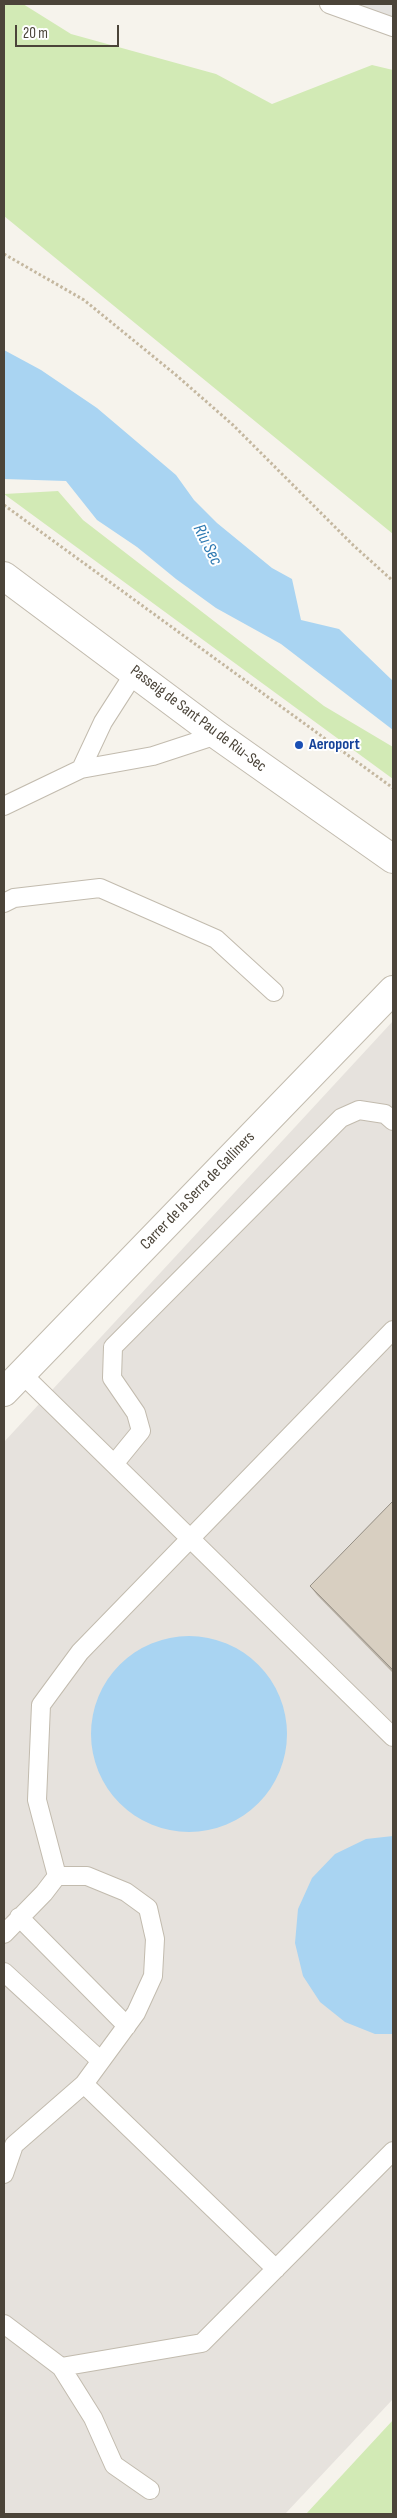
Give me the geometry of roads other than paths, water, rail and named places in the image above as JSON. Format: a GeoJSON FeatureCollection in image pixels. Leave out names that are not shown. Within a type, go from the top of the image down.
{"type":"FeatureCollection","features":[{"type":"Feature","properties":{"kind":"street","name":"Passeig de Sant Pau de Riu-Sec"},"geometry":{"type":"LineString","coordinates":[[4,576],[217,735],[393,859]]}},
{"type":"Feature","properties":{"kind":"street","name":"Carrer de la Serra de Galliners"},"geometry":{"type":"LineString","coordinates":[[9,1383],[393,990]]}},
{"type":"Feature","properties":{"kind":"lane"},"geometry":{"type":"LineString","coordinates":[[329,4],[393,27]]}},
{"type":"Feature","properties":{"kind":"lane"},"geometry":{"type":"LineString","coordinates":[[81,770],[103,722],[135,672]]}},
{"type":"Feature","properties":{"kind":"lane"},"geometry":{"type":"LineString","coordinates":[[4,806],[81,770],[153,756],[217,735]]}},
{"type":"Feature","properties":{"kind":"lane"},"geometry":{"type":"LineString","coordinates":[[4,903],[14,898],[100,888],[216,939],[274,992]]}},
{"type":"Feature","properties":{"kind":"lane"},"geometry":{"type":"LineString","coordinates":[[114,1464],[141,1431],[136,1412],[112,1378],[113,1347],[341,1118],[359,1110],[385,1114],[393,1121]]}},
{"type":"Feature","properties":{"kind":"lane"},"geometry":{"type":"LineString","coordinates":[[57,1876],[37,1800],[41,1705],[80,1652],[393,1330]]}},
{"type":"Feature","properties":{"kind":"lane"},"geometry":{"type":"LineString","coordinates":[[9,1383],[114,1464],[393,1737]]}},
{"type":"Feature","properties":{"kind":"lane"},"geometry":{"type":"LineString","coordinates":[[4,1934],[57,1876],[88,1876],[126,1892],[148,1908],[155,1940],[154,1976],[136,2013],[84,2084],[14,2145],[4,2174]]}},
{"type":"Feature","properties":{"kind":"lane"},"geometry":{"type":"LineString","coordinates":[[19,1917],[126,2026]]}},
{"type":"Feature","properties":{"kind":"lane"},"geometry":{"type":"LineString","coordinates":[[4,1972],[101,2061]]}},
{"type":"Feature","properties":{"kind":"lane"},"geometry":{"type":"LineString","coordinates":[[84,2084],[276,2269]]}},
{"type":"Feature","properties":{"kind":"lane"},"geometry":{"type":"LineString","coordinates":[[61,2367],[202,2343],[393,2151]]}},
{"type":"Feature","properties":{"kind":"lane"},"geometry":{"type":"LineString","coordinates":[[4,2324],[61,2367],[93,2418],[114,2465],[150,2490]]}},
{"type":"Feature","properties":{"kind":"water","name":"Riu Sec"},"geometry":{"type":"Polygon","coordinates":[[[4,350],[41,370],[97,408],[176,475],[194,500],[217,523],[272,568],[292,579],[301,620],[339,629],[393,681],[393,730],[281,644],[216,608],[137,547],[97,520],[66,481],[4,479],[4,350]]]}},
{"type":"Feature","properties":{"kind":"water"},"geometry":{"type":"Polygon","coordinates":[[[189,1636],[217,1640],[235,1648],[251,1658],[265,1672],[283,1706],[287,1734],[283,1762],[275,1780],[265,1796],[251,1810],[217,1828],[189,1832],[161,1828],[143,1820],[127,1810],[113,1796],[95,1762],[91,1734],[95,1706],[103,1688],[113,1672],[127,1658],[161,1640],[189,1636]]]}},
{"type":"Feature","properties":{"kind":"water"},"geometry":{"type":"Polygon","coordinates":[[[393,1836],[393,2034],[375,2034],[345,2022],[320,2002],[303,1976],[295,1943],[298,1909],[312,1878],[335,1854],[366,1839],[393,1836]]]}},
{"type":"Feature","properties":{"kind":"place","name":"Aeroport"},"geometry":{"type":"Point","coordinates":[299,745]}}]}
